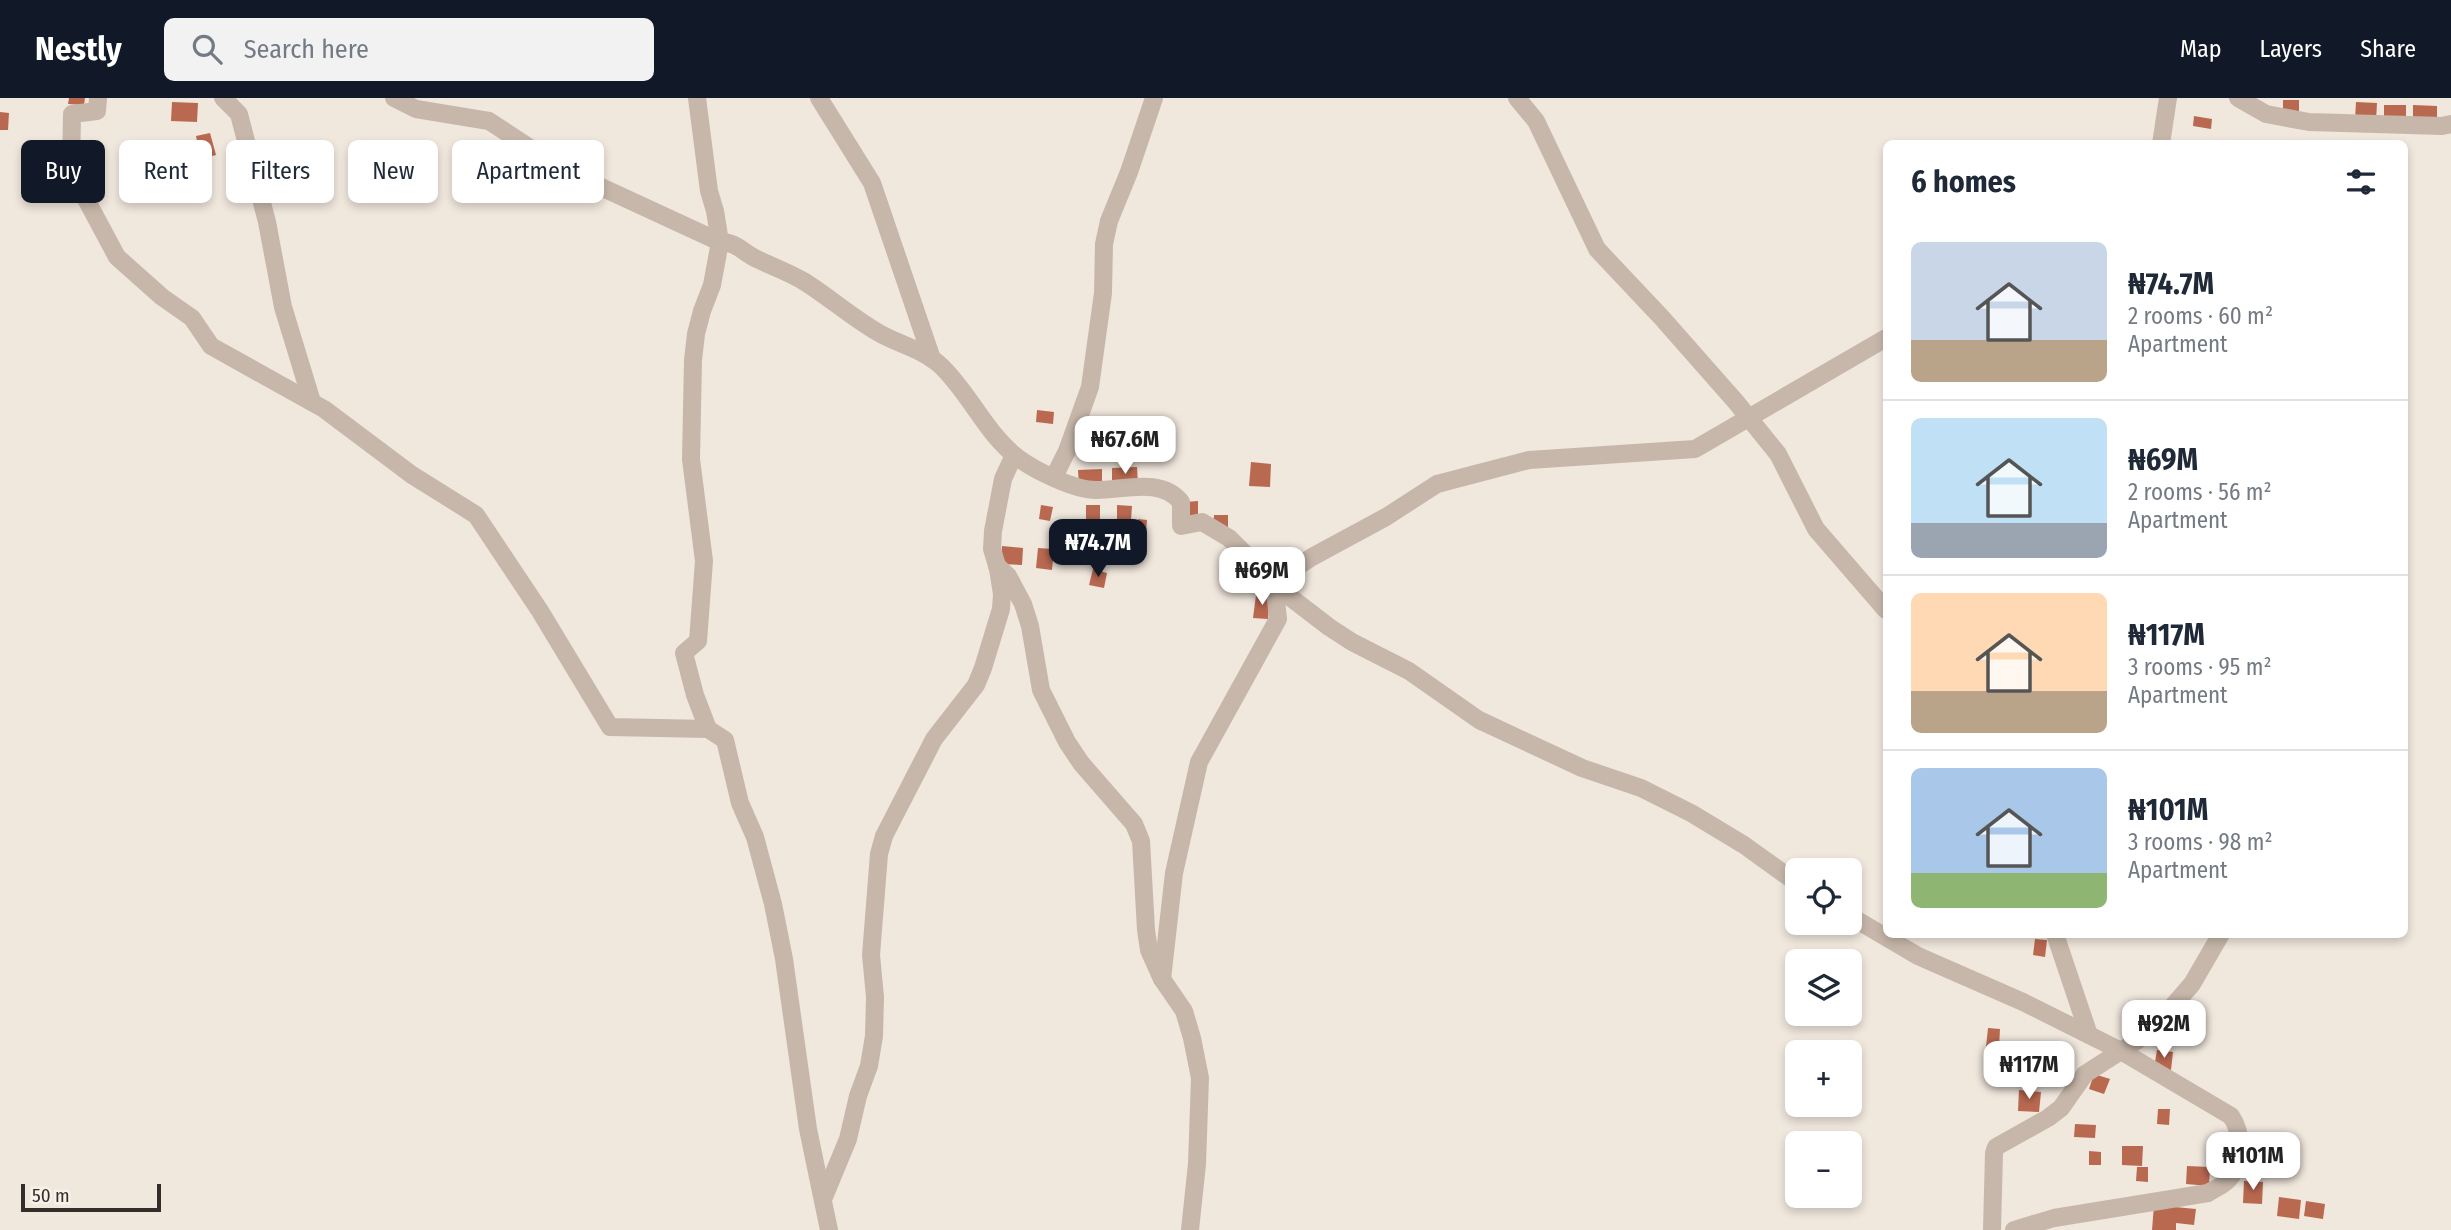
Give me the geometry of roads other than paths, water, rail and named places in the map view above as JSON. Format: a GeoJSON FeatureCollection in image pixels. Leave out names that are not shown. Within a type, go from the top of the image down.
{"type":"FeatureCollection","features":[{"type":"Feature","properties":{"kind":"street"},"geometry":{"type":"LineString","coordinates":[[98,98],[97,111],[72,114],[71,171],[117,257],[162,297],[192,318],[211,346],[312,402],[412,475],[476,514],[540,611],[610,727],[708,729],[725,740],[740,803],[755,837],[773,904],[784,960],[808,1129],[829,1230]]}},
{"type":"Feature","properties":{"kind":"street"},"geometry":{"type":"LineString","coordinates":[[223,98],[239,114],[267,222],[283,307],[312,402]]}},
{"type":"Feature","properties":{"kind":"street"},"geometry":{"type":"LineString","coordinates":[[394,98],[416,109],[489,121],[562,169],[720,242],[732,242],[757,259],[805,282],[880,334],[932,359],[952,378],[987,426],[1014,455],[1037,470],[1095,490],[1130,486],[1172,492],[1181,502],[1181,526],[1202,522],[1229,538],[1274,582],[1329,627],[1352,642],[1409,671],[1479,720],[1582,768],[1641,788],[1691,813],[1744,845],[1785,874]]}},
{"type":"Feature","properties":{"kind":"street"},"geometry":{"type":"LineString","coordinates":[[697,98],[709,191],[720,242],[712,285],[696,334],[693,360],[691,458],[705,579],[698,641],[684,653],[695,695],[708,729]]}},
{"type":"Feature","properties":{"kind":"street"},"geometry":{"type":"LineString","coordinates":[[820,98],[872,183],[932,359]]}},
{"type":"Feature","properties":{"kind":"street"},"geometry":{"type":"LineString","coordinates":[[1054,477],[1067,451],[1090,387],[1103,293],[1104,244],[1109,220],[1129,172],[1154,98]]}},
{"type":"Feature","properties":{"kind":"street"},"geometry":{"type":"LineString","coordinates":[[1517,98],[1536,121],[1597,249],[1662,318],[1777,454],[1816,529],[1883,607]]}},
{"type":"Feature","properties":{"kind":"street"},"geometry":{"type":"LineString","coordinates":[[2162,140],[2168,98]]}},
{"type":"Feature","properties":{"kind":"street"},"geometry":{"type":"LineString","coordinates":[[2238,98],[2266,114],[2309,122],[2442,126],[2451,124]]}},
{"type":"Feature","properties":{"kind":"street"},"geometry":{"type":"LineString","coordinates":[[1274,582],[1437,484],[1530,460],[1695,449],[1883,340]]}},
{"type":"Feature","properties":{"kind":"street"},"geometry":{"type":"LineString","coordinates":[[824,1197],[848,1139],[858,1096],[869,1066],[874,1036],[875,997],[871,955],[878,854],[884,836],[934,738],[976,685],[983,668],[1001,608],[998,566],[992,548],[1003,480],[1014,455]]}},
{"type":"Feature","properties":{"kind":"street"},"geometry":{"type":"LineString","coordinates":[[998,566],[1008,576],[1023,604],[1030,626],[1041,690],[1067,742],[1081,764],[1134,824],[1141,841],[1146,930],[1151,959],[1161,979],[1184,1011],[1200,1078],[1191,1230]]}},
{"type":"Feature","properties":{"kind":"street"},"geometry":{"type":"LineString","coordinates":[[1161,979],[1174,873],[1199,762],[1279,619],[1274,582]]}},
{"type":"Feature","properties":{"kind":"street"},"geometry":{"type":"LineString","coordinates":[[1862,923],[1883,935]]}},
{"type":"Feature","properties":{"kind":"street"},"geometry":{"type":"LineString","coordinates":[[1887,938],[1918,956],[2023,1002],[2121,1051],[2231,1116],[2239,1130],[2237,1167],[2227,1181],[2208,1194],[2054,1218],[2014,1230]]}},
{"type":"Feature","properties":{"kind":"street"},"geometry":{"type":"LineString","coordinates":[[2056,938],[2090,1035]]}},
{"type":"Feature","properties":{"kind":"street"},"geometry":{"type":"LineString","coordinates":[[1992,1230],[1996,1147],[2048,1118],[2061,1108],[2085,1074],[2159,1022],[2192,984],[2219,938]]}}]}
